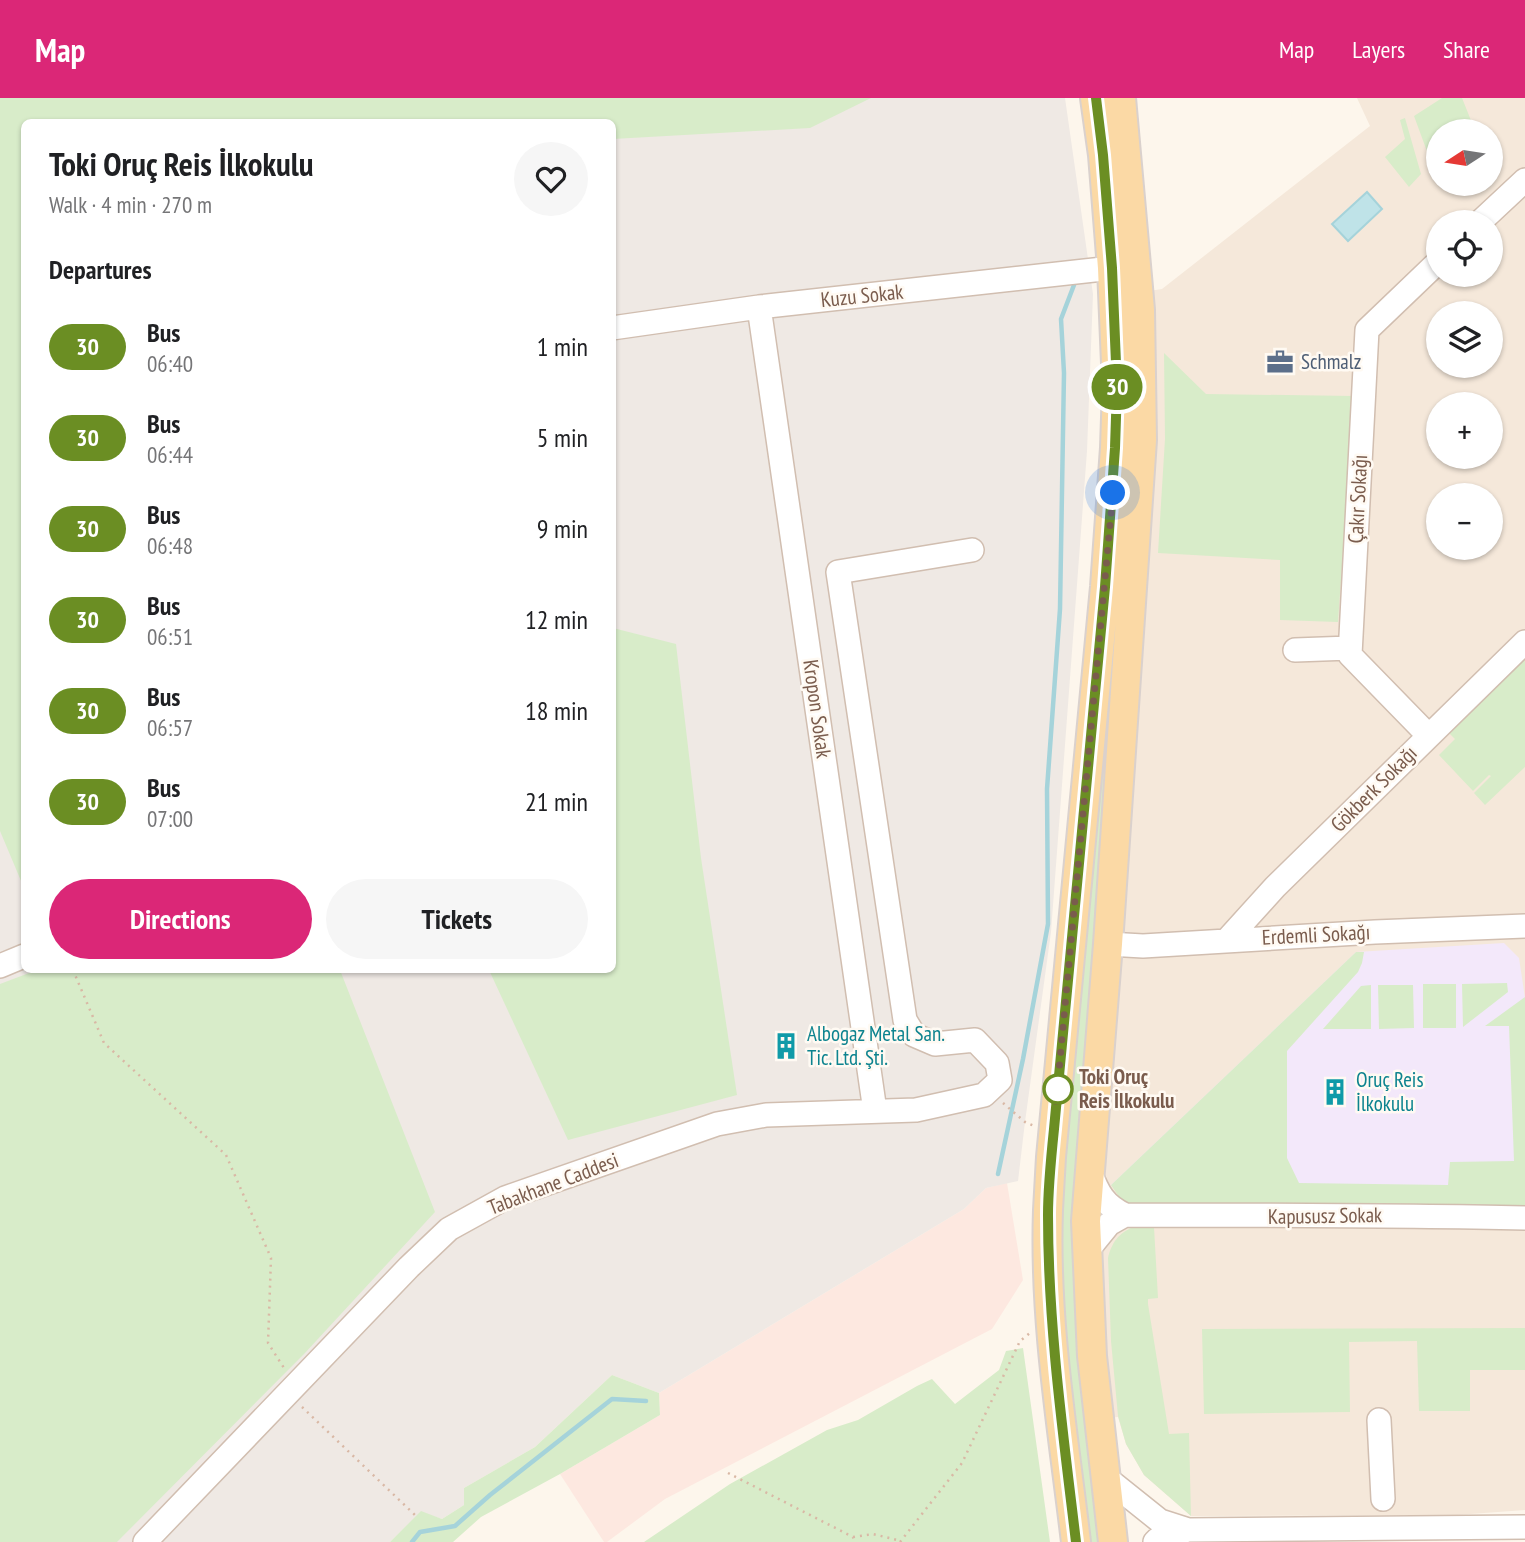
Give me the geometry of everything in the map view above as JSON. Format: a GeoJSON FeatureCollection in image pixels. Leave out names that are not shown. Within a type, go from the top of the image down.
{"type":"FeatureCollection","features":[{"type":"Feature","properties":{"kind":"main road"},"geometry":{"type":"LineString","coordinates":[[1076,1542],[1052,1332],[1048,1212],[1052,1143],[1111,515],[1117,387],[1112,268],[1096,98]]}},
{"type":"Feature","properties":{"kind":"main road"},"geometry":{"type":"LineString","coordinates":[[1113,1542],[1092,1356],[1086,1221],[1108,944],[1142,440],[1140,310],[1121,98]]}},
{"type":"Feature","properties":{"kind":"street"},"geometry":{"type":"LineString","coordinates":[[1493,210],[1525,180]]}},
{"type":"Feature","properties":{"kind":"street","name":"Kuzu Sokak"},"geometry":{"type":"LineString","coordinates":[[616,327],[759,307],[1112,268]]}},
{"type":"Feature","properties":{"kind":"street","name":"Çakır Sokağı"},"geometry":{"type":"LineString","coordinates":[[1350,648],[1367,330],[1426,273]]}},
{"type":"Feature","properties":{"kind":"street","name":"Kropon Sokak"},"geometry":{"type":"LineString","coordinates":[[759,307],[875,1111]]}},
{"type":"Feature","properties":{"kind":"street"},"geometry":{"type":"LineString","coordinates":[[972,551],[838,572],[905,1020],[914,1035],[935,1044],[975,1040],[997,1063],[992,1088]]}},
{"type":"Feature","properties":{"kind":"street","name":"Gökberk Sokağı"},"geometry":{"type":"LineString","coordinates":[[1227,940],[1275,887],[1525,642]]}},
{"type":"Feature","properties":{"kind":"street"},"geometry":{"type":"LineString","coordinates":[[1294,650],[1350,648],[1350,655],[1429,735]]}},
{"type":"Feature","properties":{"kind":"street","name":"Erdemli Sokağı"},"geometry":{"type":"LineString","coordinates":[[1108,944],[1143,946],[1525,926]]}},
{"type":"Feature","properties":{"kind":"street"},"geometry":{"type":"LineString","coordinates":[[0,966],[21,958]]}},
{"type":"Feature","properties":{"kind":"street","name":"Tabakhane Caddesi"},"geometry":{"type":"LineString","coordinates":[[145,1542],[409,1267],[449,1229],[505,1198],[717,1124],[766,1115],[916,1110],[992,1088]]}},
{"type":"Feature","properties":{"kind":"street"},"geometry":{"type":"LineString","coordinates":[[1090,1172],[1108,1206],[1125,1215]]}},
{"type":"Feature","properties":{"kind":"street","name":"Kapususz Sokak"},"geometry":{"type":"LineString","coordinates":[[1125,1215],[1378,1214],[1525,1218]]}},
{"type":"Feature","properties":{"kind":"street"},"geometry":{"type":"LineString","coordinates":[[1087,1251],[1109,1224],[1125,1215]]}},
{"type":"Feature","properties":{"kind":"street"},"geometry":{"type":"LineString","coordinates":[[1379,1420],[1383,1499]]}},
{"type":"Feature","properties":{"kind":"street"},"geometry":{"type":"LineString","coordinates":[[1105,1477],[1160,1521],[1188,1530]]}},
{"type":"Feature","properties":{"kind":"street"},"geometry":{"type":"LineString","coordinates":[[1155,1542],[1188,1530],[1525,1527]]}},
{"type":"Feature","properties":{"kind":"path"},"geometry":{"type":"LineString","coordinates":[[74,973],[104,1043],[226,1154],[271,1258],[268,1343],[292,1389],[416,1516]]}},
{"type":"Feature","properties":{"kind":"path"},"geometry":{"type":"LineString","coordinates":[[992,1088],[1001,1101],[1025,1122],[1037,1127]]}},
{"type":"Feature","properties":{"kind":"path"},"geometry":{"type":"LineString","coordinates":[[728,1473],[854,1540],[873,1534],[900,1541],[962,1463],[1020,1341],[1032,1332]]}},
{"type":"Feature","properties":{"kind":"shaded area"},"geometry":{"type":"Polygon","coordinates":[[[0,98],[1065,98],[1093,294],[1087,451],[1051,932],[1018,1181],[986,1188],[964,1209],[659,1393],[612,1375],[535,1447],[464,1488],[464,1505],[442,1519],[421,1512],[390,1542],[0,1542],[0,98]]]}},
{"type":"Feature","properties":{"kind":"shaded area"},"geometry":{"type":"Polygon","coordinates":[[[1357,98],[1525,98],[1525,1510],[1457,1515],[1191,1516],[1144,1475],[1126,1444],[1118,1417],[1107,1418],[1098,1251],[1149,291],[1162,289],[1370,126],[1357,98]]]}},
{"type":"Feature","properties":{"kind":"shaded area"},"geometry":{"type":"Polygon","coordinates":[[[1504,943],[1519,958],[1525,998],[1525,1205],[1111,1185],[1356,952],[1504,943]]]}},
{"type":"Feature","properties":{"kind":"shaded area"},"geometry":{"type":"Polygon","coordinates":[[[1007,1183],[1023,1280],[992,1329],[665,1499],[604,1542],[560,1474],[660,1415],[659,1393],[964,1209],[986,1188],[1007,1183]]]}},
{"type":"Feature","properties":{"kind":"green space"},"geometry":{"type":"Polygon","coordinates":[[[0,98],[871,98],[810,128],[616,139],[616,119],[21,119],[21,881],[0,831],[0,98]]]}},
{"type":"Feature","properties":{"kind":"green space"},"geometry":{"type":"Polygon","coordinates":[[[1442,98],[1462,98],[1470,119],[1426,119],[1426,149],[1414,116],[1442,98]]]}},
{"type":"Feature","properties":{"kind":"green space"},"geometry":{"type":"Polygon","coordinates":[[[1405,118],[1421,174],[1409,187],[1385,157],[1405,139],[1400,120],[1405,118]]]}},
{"type":"Feature","properties":{"kind":"green space"},"geometry":{"type":"Polygon","coordinates":[[[1164,353],[1206,394],[1354,396],[1338,622],[1280,620],[1280,560],[1158,553],[1165,439],[1164,353]]]}},
{"type":"Feature","properties":{"kind":"green space"},"geometry":{"type":"Polygon","coordinates":[[[1132,450],[1074,1236],[1099,1542],[1088,1542],[1066,1342],[1062,1270],[1063,1205],[1066,1141],[1132,450]]]}},
{"type":"Feature","properties":{"kind":"green space"},"geometry":{"type":"Polygon","coordinates":[[[616,629],[676,644],[701,858],[737,1095],[568,1140],[490,973],[616,973],[616,629]]]}},
{"type":"Feature","properties":{"kind":"green space"},"geometry":{"type":"Polygon","coordinates":[[[1525,659],[1525,767],[1485,805],[1474,793],[1491,776],[1473,791],[1439,755],[1455,739],[1449,733],[1525,659]]]}},
{"type":"Feature","properties":{"kind":"green space"},"geometry":{"type":"Polygon","coordinates":[[[1356,952],[1364,952],[1358,972],[1287,1051],[1287,1158],[1299,1183],[1448,1185],[1450,1162],[1514,1161],[1509,1026],[1485,1026],[1525,997],[1525,1205],[1126,1207],[1111,1185],[1356,952]]]}},
{"type":"Feature","properties":{"kind":"green space"},"geometry":{"type":"Polygon","coordinates":[[[29,973],[341,973],[435,1212],[305,1353],[117,1542],[0,1542],[0,984],[29,973]]]}},
{"type":"Feature","properties":{"kind":"green space"},"geometry":{"type":"Polygon","coordinates":[[[1507,983],[1508,992],[1463,1027],[1462,984],[1507,983]]]}},
{"type":"Feature","properties":{"kind":"green space"},"geometry":{"type":"Polygon","coordinates":[[[1423,984],[1456,984],[1456,1028],[1423,1028],[1423,984]]]}},
{"type":"Feature","properties":{"kind":"green space"},"geometry":{"type":"Polygon","coordinates":[[[1371,985],[1371,1029],[1323,1029],[1361,986],[1371,985]]]}},
{"type":"Feature","properties":{"kind":"green space"},"geometry":{"type":"Polygon","coordinates":[[[1378,985],[1413,985],[1414,1028],[1379,1029],[1378,985]]]}},
{"type":"Feature","properties":{"kind":"green space"},"geometry":{"type":"Polygon","coordinates":[[[1133,1227],[1154,1227],[1158,1298],[1148,1299],[1148,1304],[1169,1434],[1189,1433],[1191,1516],[1144,1475],[1126,1444],[1118,1416],[1111,1341],[1108,1258],[1116,1239],[1133,1227]]]}},
{"type":"Feature","properties":{"kind":"green space"},"geometry":{"type":"Polygon","coordinates":[[[1525,1328],[1525,1370],[1470,1370],[1470,1411],[1419,1411],[1417,1341],[1349,1342],[1350,1412],[1204,1414],[1202,1329],[1525,1328]]]}},
{"type":"Feature","properties":{"kind":"green space"},"geometry":{"type":"Polygon","coordinates":[[[1023,1348],[1050,1542],[644,1542],[730,1484],[827,1430],[858,1420],[932,1379],[955,1404],[999,1370],[1006,1351],[1023,1348]]]}},
{"type":"Feature","properties":{"kind":"green space"},"geometry":{"type":"Polygon","coordinates":[[[612,1375],[659,1393],[660,1415],[481,1517],[453,1542],[390,1542],[421,1511],[442,1519],[464,1505],[464,1488],[535,1447],[612,1375]]]}},
{"type":"Feature","properties":{"kind":"water"},"geometry":{"type":"Polygon","coordinates":[[[1367,192],[1382,209],[1348,241],[1332,224],[1367,192]]]}},
{"type":"Feature","properties":{"kind":"waterway"},"geometry":{"type":"LineString","coordinates":[[998,1174],[1048,924],[1047,789],[1060,609],[1064,373],[1061,319],[1074,285]]}},
{"type":"Feature","properties":{"kind":"waterway"},"geometry":{"type":"LineString","coordinates":[[412,1542],[420,1532],[455,1526],[612,1399],[646,1401]]}},
{"type":"Feature","properties":{"kind":"bus line","name":"30"},"geometry":{"type":"LineString","coordinates":[[1076,1542],[1052,1332],[1048,1212],[1105,587],[1115,448],[1117,387],[1112,268],[1096,98]]}},
{"type":"Feature","properties":{"kind":"place","name":"Schmalz"},"geometry":{"type":"Point","coordinates":[1280,362]}},
{"type":"Feature","properties":{"kind":"place","name":"Albogaz Metal San. Tic. Ltd. Şti."},"geometry":{"type":"Point","coordinates":[786,1046]}},
{"type":"Feature","properties":{"kind":"place","name":"Toki Oruç Reis İlkokulu"},"geometry":{"type":"Point","coordinates":[1058,1089]}},
{"type":"Feature","properties":{"kind":"place","name":"Oruç Reis İlkokulu"},"geometry":{"type":"Point","coordinates":[1335,1092]}},
{"type":"Feature","properties":{"kind":"route"},"geometry":{"type":"LineString","coordinates":[[1058,1089],[1056,1102],[1113,493]]}}]}
